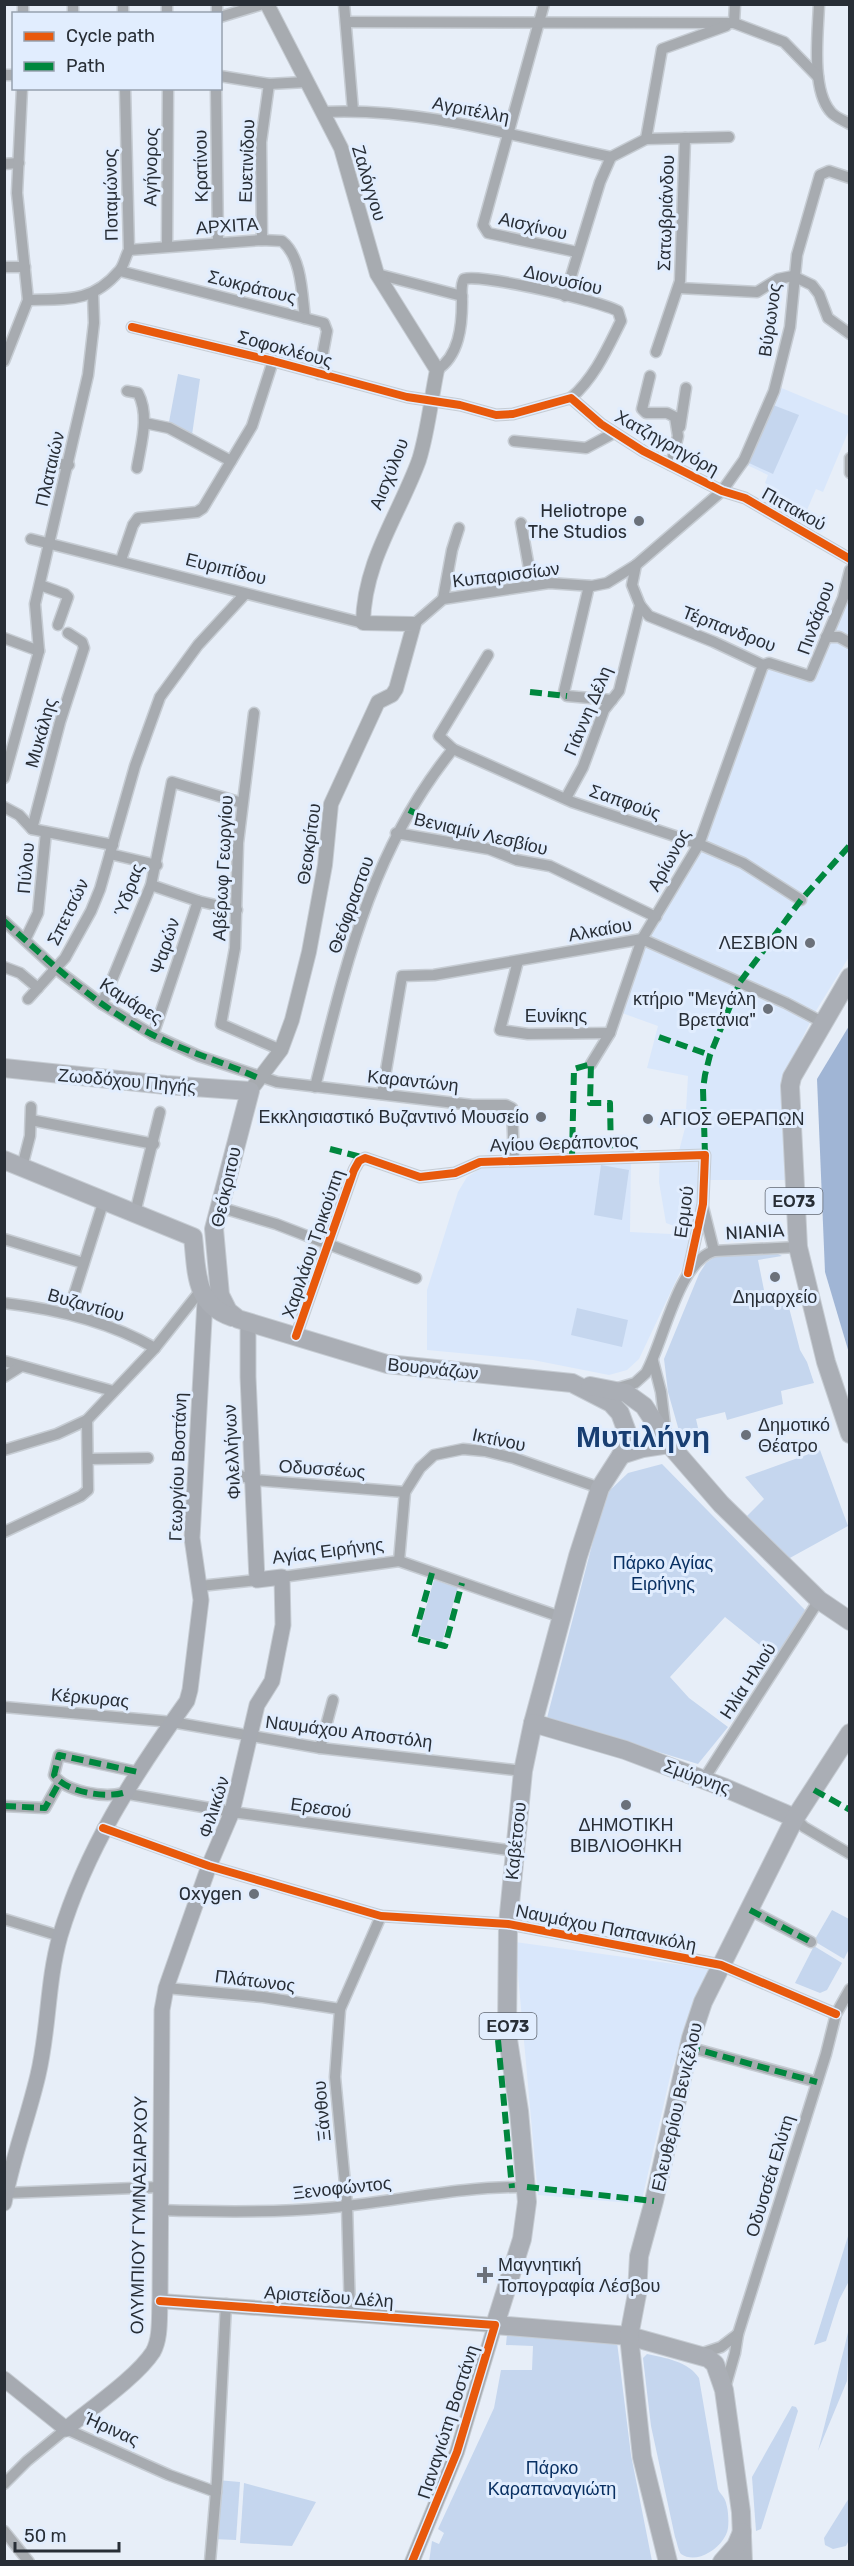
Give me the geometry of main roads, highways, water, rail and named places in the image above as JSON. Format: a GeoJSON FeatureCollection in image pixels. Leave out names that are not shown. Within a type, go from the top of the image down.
{"type":"FeatureCollection","features":[{"type":"Feature","properties":{"kind":"main road","name":"ΕΟ73"},"geometry":{"type":"LineString","coordinates":[[849,977],[792,1077],[790,1086],[798,1247],[826,1362],[849,1434]]}},
{"type":"Feature","properties":{"kind":"main road","name":"Ζωοδόχου Πηγής"},"geometry":{"type":"LineString","coordinates":[[4,1068],[254,1084]]}},
{"type":"Feature","properties":{"kind":"main road","name":"Θεόκριτου"},"geometry":{"type":"LineString","coordinates":[[243,1321],[228,1311],[222,1299],[214,1229],[254,1084]]}},
{"type":"Feature","properties":{"kind":"main road"},"geometry":{"type":"LineString","coordinates":[[13,1163],[193,1237],[208,1237],[214,1229]]}},
{"type":"Feature","properties":{"kind":"main road"},"geometry":{"type":"LineString","coordinates":[[193,1237],[203,1296]]}},
{"type":"Feature","properties":{"kind":"main road"},"geometry":{"type":"LineString","coordinates":[[196,1262],[199,1254],[205,1251],[213,1254],[217,1261]]}},
{"type":"Feature","properties":{"kind":"main road","name":"Βουρνάζων"},"geometry":{"type":"LineString","coordinates":[[203,1296],[216,1311],[243,1321],[387,1364],[572,1383],[604,1398],[617,1408]]}},
{"type":"Feature","properties":{"kind":"main road","name":"Γεωργίου Βοστάνη"},"geometry":{"type":"LineString","coordinates":[[5,2198],[38,2076],[51,1981],[60,1936],[103,1827],[123,1793],[187,1701],[190,1690],[201,1607],[192,1538],[203,1296]]}},
{"type":"Feature","properties":{"kind":"main road","name":"Φιλελλήνων"},"geometry":{"type":"LineString","coordinates":[[243,1321],[254,1480],[257,1580]]}},
{"type":"Feature","properties":{"kind":"main road"},"geometry":{"type":"LineString","coordinates":[[572,1383],[614,1389],[626,1393],[644,1406],[668,1441],[721,1504],[819,1600],[845,1617]]}},
{"type":"Feature","properties":{"kind":"main road","name":"Καβέτσου"},"geometry":{"type":"LineString","coordinates":[[617,1408],[628,1435],[621,1455],[600,1488],[561,1617],[523,1771],[508,1924],[507,2032],[527,2187],[522,2239],[495,2325],[629,2336]]}},
{"type":"Feature","properties":{"kind":"main road"},"geometry":{"type":"LineString","coordinates":[[621,1455],[668,1441]]}},
{"type":"Feature","properties":{"kind":"main road","name":"Αγίας Ειρήνης"},"geometry":{"type":"LineString","coordinates":[[249,1736],[259,1702],[272,1681],[283,1624],[282,1576],[257,1580]]}},
{"type":"Feature","properties":{"kind":"main road","name":"Σμύρνης"},"geometry":{"type":"LineString","coordinates":[[533,1723],[625,1750],[704,1779],[795,1818]]}},
{"type":"Feature","properties":{"kind":"main road","name":"Ελευθερίου Βενιζέλου"},"geometry":{"type":"LineString","coordinates":[[668,2562],[642,2457],[629,2336],[637,2294],[639,2256],[654,2201],[688,2047],[703,2002],[795,1818],[849,1733]]}},
{"type":"Feature","properties":{"kind":"main road","name":"Φιλικών"},"geometry":{"type":"LineString","coordinates":[[166,1988],[209,1866],[232,1812],[249,1736]]}},
{"type":"Feature","properties":{"kind":"main road","name":"ΟΛΥΜΠΙΟΥ ΓΥΜΝΑΣΙΑΡΧΟΥ"},"geometry":{"type":"LineString","coordinates":[[66,2429],[132,2373],[153,2352],[157,2339],[160,2301],[162,2112],[160,2035],[166,1988]]}},
{"type":"Feature","properties":{"kind":"main road"},"geometry":{"type":"LineString","coordinates":[[629,2336],[700,2354],[714,2364],[724,2390],[742,2532],[743,2562]]}},
{"type":"Feature","properties":{"kind":"main road","name":"Ήρινας"},"geometry":{"type":"LineString","coordinates":[[4,2379],[66,2429]]}},
{"type":"Feature","properties":{"kind":"main road"},"geometry":{"type":"LineString","coordinates":[[722,2562],[736,2546],[742,2532]]}},
{"type":"Feature","properties":{"kind":"place","name":"Heliotrope The Studios"},"geometry":{"type":"Point","coordinates":[639,521]}},
{"type":"Feature","properties":{"kind":"place","name":"ΛΕΣΒΙΟΝ"},"geometry":{"type":"Point","coordinates":[810,943]}},
{"type":"Feature","properties":{"kind":"place","name":"κτήριο \"Μεγάλη Βρετάνια\""},"geometry":{"type":"Point","coordinates":[768,1009]}},
{"type":"Feature","properties":{"kind":"place","name":"Εκκλησιαστικό Βυζαντινό Μουσείο"},"geometry":{"type":"Point","coordinates":[541,1117]}},
{"type":"Feature","properties":{"kind":"place","name":"ΑΓΙΟΣ ΘΕΡΑΠΩΝ"},"geometry":{"type":"Point","coordinates":[648,1119]}},
{"type":"Feature","properties":{"kind":"place","name":"Δημαρχείο"},"geometry":{"type":"Point","coordinates":[775,1277]}},
{"type":"Feature","properties":{"kind":"place","name":"Δημοτικό Θέατρο"},"geometry":{"type":"Point","coordinates":[746,1435]}},
{"type":"Feature","properties":{"kind":"place","name":"ΔΗΜΟΤΙΚΗ ΒΙΒΛΙΟΘΗΚΗ"},"geometry":{"type":"Point","coordinates":[626,1805]}},
{"type":"Feature","properties":{"kind":"place","name":"Oxygen"},"geometry":{"type":"Point","coordinates":[254,1894]}},
{"type":"Feature","properties":{"kind":"place","name":"Μαγνητική Τοπογραφία Λέσβου"},"geometry":{"type":"Point","coordinates":[485,2275]}},
{"type":"Feature","properties":{"kind":"district","name":"Μυτιλήνη"},"geometry":{"type":"Point","coordinates":[643,1437]}},
{"type":"Feature","properties":{"kind":"park label","name":"Πάρκο Αγίας Ειρήνης"},"geometry":{"type":"Point","coordinates":[663,1573]}},
{"type":"Feature","properties":{"kind":"park label","name":"Πάρκο Καραπαναγιώτη"},"geometry":{"type":"Point","coordinates":[552,2478]}}]}
